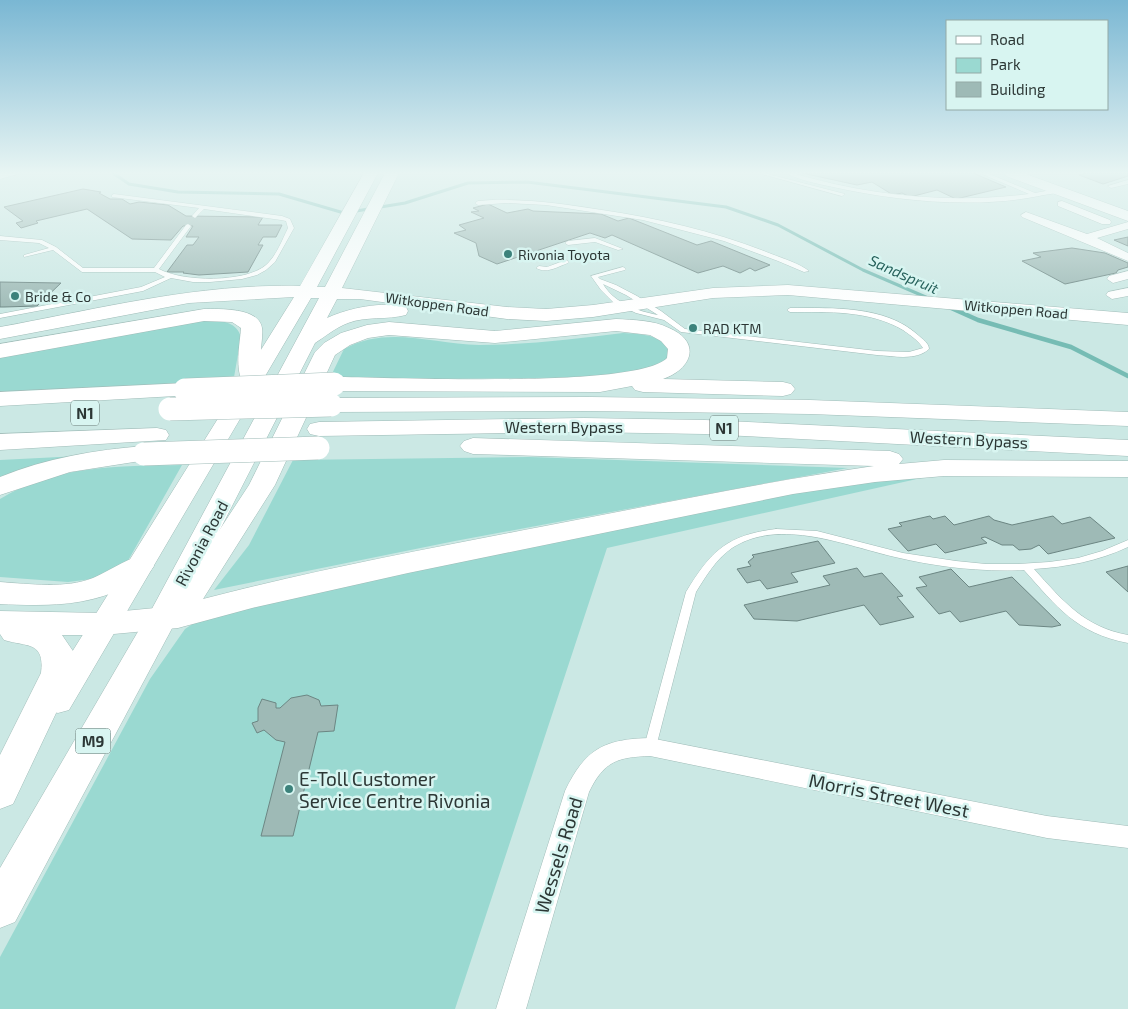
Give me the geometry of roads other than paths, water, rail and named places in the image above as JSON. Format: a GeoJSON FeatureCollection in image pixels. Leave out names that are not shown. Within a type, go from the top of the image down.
{"type":"FeatureCollection","features":[{"type":"Feature","properties":{"kind":"main road"},"geometry":{"type":"LineString","coordinates":[[0,798],[103,624],[302,297],[345,220]]}},
{"type":"Feature","properties":{"kind":"main road","name":"Rivonia Road"},"geometry":{"type":"LineString","coordinates":[[0,908],[161,619],[368,220]]}},
{"type":"Feature","properties":{"kind":"main road"},"geometry":{"type":"LineString","coordinates":[[240,298],[294,281],[319,266]]}},
{"type":"Feature","properties":{"kind":"main road"},"geometry":{"type":"LineString","coordinates":[[507,313],[581,304],[594,300],[599,282]]}},
{"type":"Feature","properties":{"kind":"main road","name":"Witkoppen Road"},"geometry":{"type":"LineString","coordinates":[[0,333],[189,298],[376,296],[507,313],[570,314],[645,311]]}},
{"type":"Feature","properties":{"kind":"main road","name":"Witkoppen Road"},"geometry":{"type":"LineString","coordinates":[[329,298],[471,322],[524,325],[580,322],[645,311],[773,297],[876,297],[1128,319]]}},
{"type":"Feature","properties":{"kind":"main road"},"geometry":{"type":"LineString","coordinates":[[240,298],[271,310],[280,317],[282,330]]}},
{"type":"Feature","properties":{"kind":"main road","name":"Witkoppen Road"},"geometry":{"type":"LineString","coordinates":[[0,344],[240,298]]}},
{"type":"Feature","properties":{"kind":"main road"},"geometry":{"type":"LineString","coordinates":[[306,342],[325,325],[342,318],[369,312],[398,311]]}},
{"type":"Feature","properties":{"kind":"main road"},"geometry":{"type":"LineString","coordinates":[[0,351],[175,318],[225,314],[242,318],[252,327],[250,354],[252,379]]}},
{"type":"Feature","properties":{"kind":"main road"},"geometry":{"type":"LineString","coordinates":[[161,619],[189,597],[225,545],[262,485],[326,352],[341,341],[364,332],[385,329],[496,338],[624,325],[656,330],[677,342],[681,356],[669,369],[646,377],[582,384]]}},
{"type":"Feature","properties":{"kind":"main road"},"geometry":{"type":"LineString","coordinates":[[0,399],[185,390],[333,395],[582,384],[718,386],[1128,407]]}},
{"type":"Feature","properties":{"kind":"main road","name":"Western Bypass"},"geometry":{"type":"LineString","coordinates":[[0,417],[170,409],[333,395],[590,404],[791,407],[1128,419]]}},
{"type":"Feature","properties":{"kind":"main road","name":"Western Bypass"},"geometry":{"type":"LineString","coordinates":[[319,438],[584,425],[705,427],[1128,448]]}},
{"type":"Feature","properties":{"kind":"main road"},"geometry":{"type":"LineString","coordinates":[[0,487],[48,468],[150,444],[319,438],[423,446],[584,448],[875,458],[1072,468]]}},
{"type":"Feature","properties":{"kind":"main road","name":"N1"},"geometry":{"type":"LineString","coordinates":[[0,442],[150,444]]}},
{"type":"Feature","properties":{"kind":"main road"},"geometry":{"type":"LineString","coordinates":[[0,622],[103,624],[185,616],[252,597],[408,563],[828,480],[920,469],[1128,469]]}},
{"type":"Feature","properties":{"kind":"main road"},"geometry":{"type":"LineString","coordinates":[[0,594],[50,595],[88,592],[111,583],[139,566]]}},
{"type":"Feature","properties":{"kind":"main road"},"geometry":{"type":"LineString","coordinates":[[0,632],[34,635],[46,639],[57,649],[61,660],[58,673],[0,793]]}},
{"type":"Feature","properties":{"kind":"street"},"geometry":{"type":"LineString","coordinates":[[1038,220],[1060,229],[1084,230],[1128,225]]}},
{"type":"Feature","properties":{"kind":"street"},"geometry":{"type":"LineString","coordinates":[[1070,220],[1128,256]]}},
{"type":"Feature","properties":{"kind":"street"},"geometry":{"type":"LineString","coordinates":[[1060,229],[1084,230],[1106,220]]}},
{"type":"Feature","properties":{"kind":"street"},"geometry":{"type":"LineString","coordinates":[[1113,279],[1128,275]]}},
{"type":"Feature","properties":{"kind":"street"},"geometry":{"type":"LineString","coordinates":[[1112,295],[1128,292]]}},
{"type":"Feature","properties":{"kind":"street","name":"Wessels Road"},"geometry":{"type":"LineString","coordinates":[[511,1009],[577,791],[586,773],[594,762],[613,750],[626,747],[650,747]]}},
{"type":"Feature","properties":{"kind":"street","name":"Morris Street West"},"geometry":{"type":"LineString","coordinates":[[650,747],[1047,827],[1128,837]]}},
{"type":"Feature","properties":{"kind":"lane"},"geometry":{"type":"LineString","coordinates":[[0,238],[40,241],[54,248],[82,270],[156,270],[170,277],[217,279],[259,272],[270,264],[291,228],[288,220]]}},
{"type":"Feature","properties":{"kind":"lane"},"geometry":{"type":"LineString","coordinates":[[648,220],[725,239],[806,271]]}},
{"type":"Feature","properties":{"kind":"lane"},"geometry":{"type":"LineString","coordinates":[[156,270],[188,226]]}},
{"type":"Feature","properties":{"kind":"lane"},"geometry":{"type":"LineString","coordinates":[[568,243],[595,240],[620,249]]}},
{"type":"Feature","properties":{"kind":"lane"},"geometry":{"type":"LineString","coordinates":[[26,256],[54,248]]}},
{"type":"Feature","properties":{"kind":"lane"},"geometry":{"type":"LineString","coordinates":[[539,268],[548,269],[566,262]]}},
{"type":"Feature","properties":{"kind":"lane"},"geometry":{"type":"LineString","coordinates":[[599,282],[623,268]]}},
{"type":"Feature","properties":{"kind":"lane"},"geometry":{"type":"LineString","coordinates":[[0,316],[143,289],[170,277]]}},
{"type":"Feature","properties":{"kind":"lane"},"geometry":{"type":"LineString","coordinates":[[599,282],[645,311],[683,330],[743,339],[877,352],[904,354],[922,352],[926,349],[926,346],[911,332],[872,314],[790,310]]}},
{"type":"Feature","properties":{"kind":"lane"},"geometry":{"type":"LineString","coordinates":[[599,282],[614,286],[645,311]]}},
{"type":"Feature","properties":{"kind":"lane"},"geometry":{"type":"LineString","coordinates":[[650,747],[691,592],[699,576],[724,548],[740,538],[779,531],[801,532],[817,534],[927,561],[1027,567],[1071,564],[1099,557],[1128,543]]}},
{"type":"Feature","properties":{"kind":"lane"},"geometry":{"type":"LineString","coordinates":[[1027,567],[1072,615],[1085,626],[1100,634],[1128,639]]}},
{"type":"Feature","properties":{"kind":"waterway","name":"Sandspruit"},"geometry":{"type":"LineString","coordinates":[[764,220],[778,225],[863,270],[928,298]]}},
{"type":"Feature","properties":{"kind":"waterway","name":"Sandspruit"},"geometry":{"type":"LineString","coordinates":[[949,307],[978,320],[1071,347],[1128,376]]}},
{"type":"Feature","properties":{"kind":"place","name":"Rivonia Toyota"},"geometry":{"type":"Point","coordinates":[508,254]}},
{"type":"Feature","properties":{"kind":"place","name":"Bride & Co"},"geometry":{"type":"Point","coordinates":[15,296]}},
{"type":"Feature","properties":{"kind":"place","name":"RAD KTM"},"geometry":{"type":"Point","coordinates":[693,328]}},
{"type":"Feature","properties":{"kind":"place","name":"E-Toll Customer Service Centre Rivonia"},"geometry":{"type":"Point","coordinates":[289,789]}}]}
